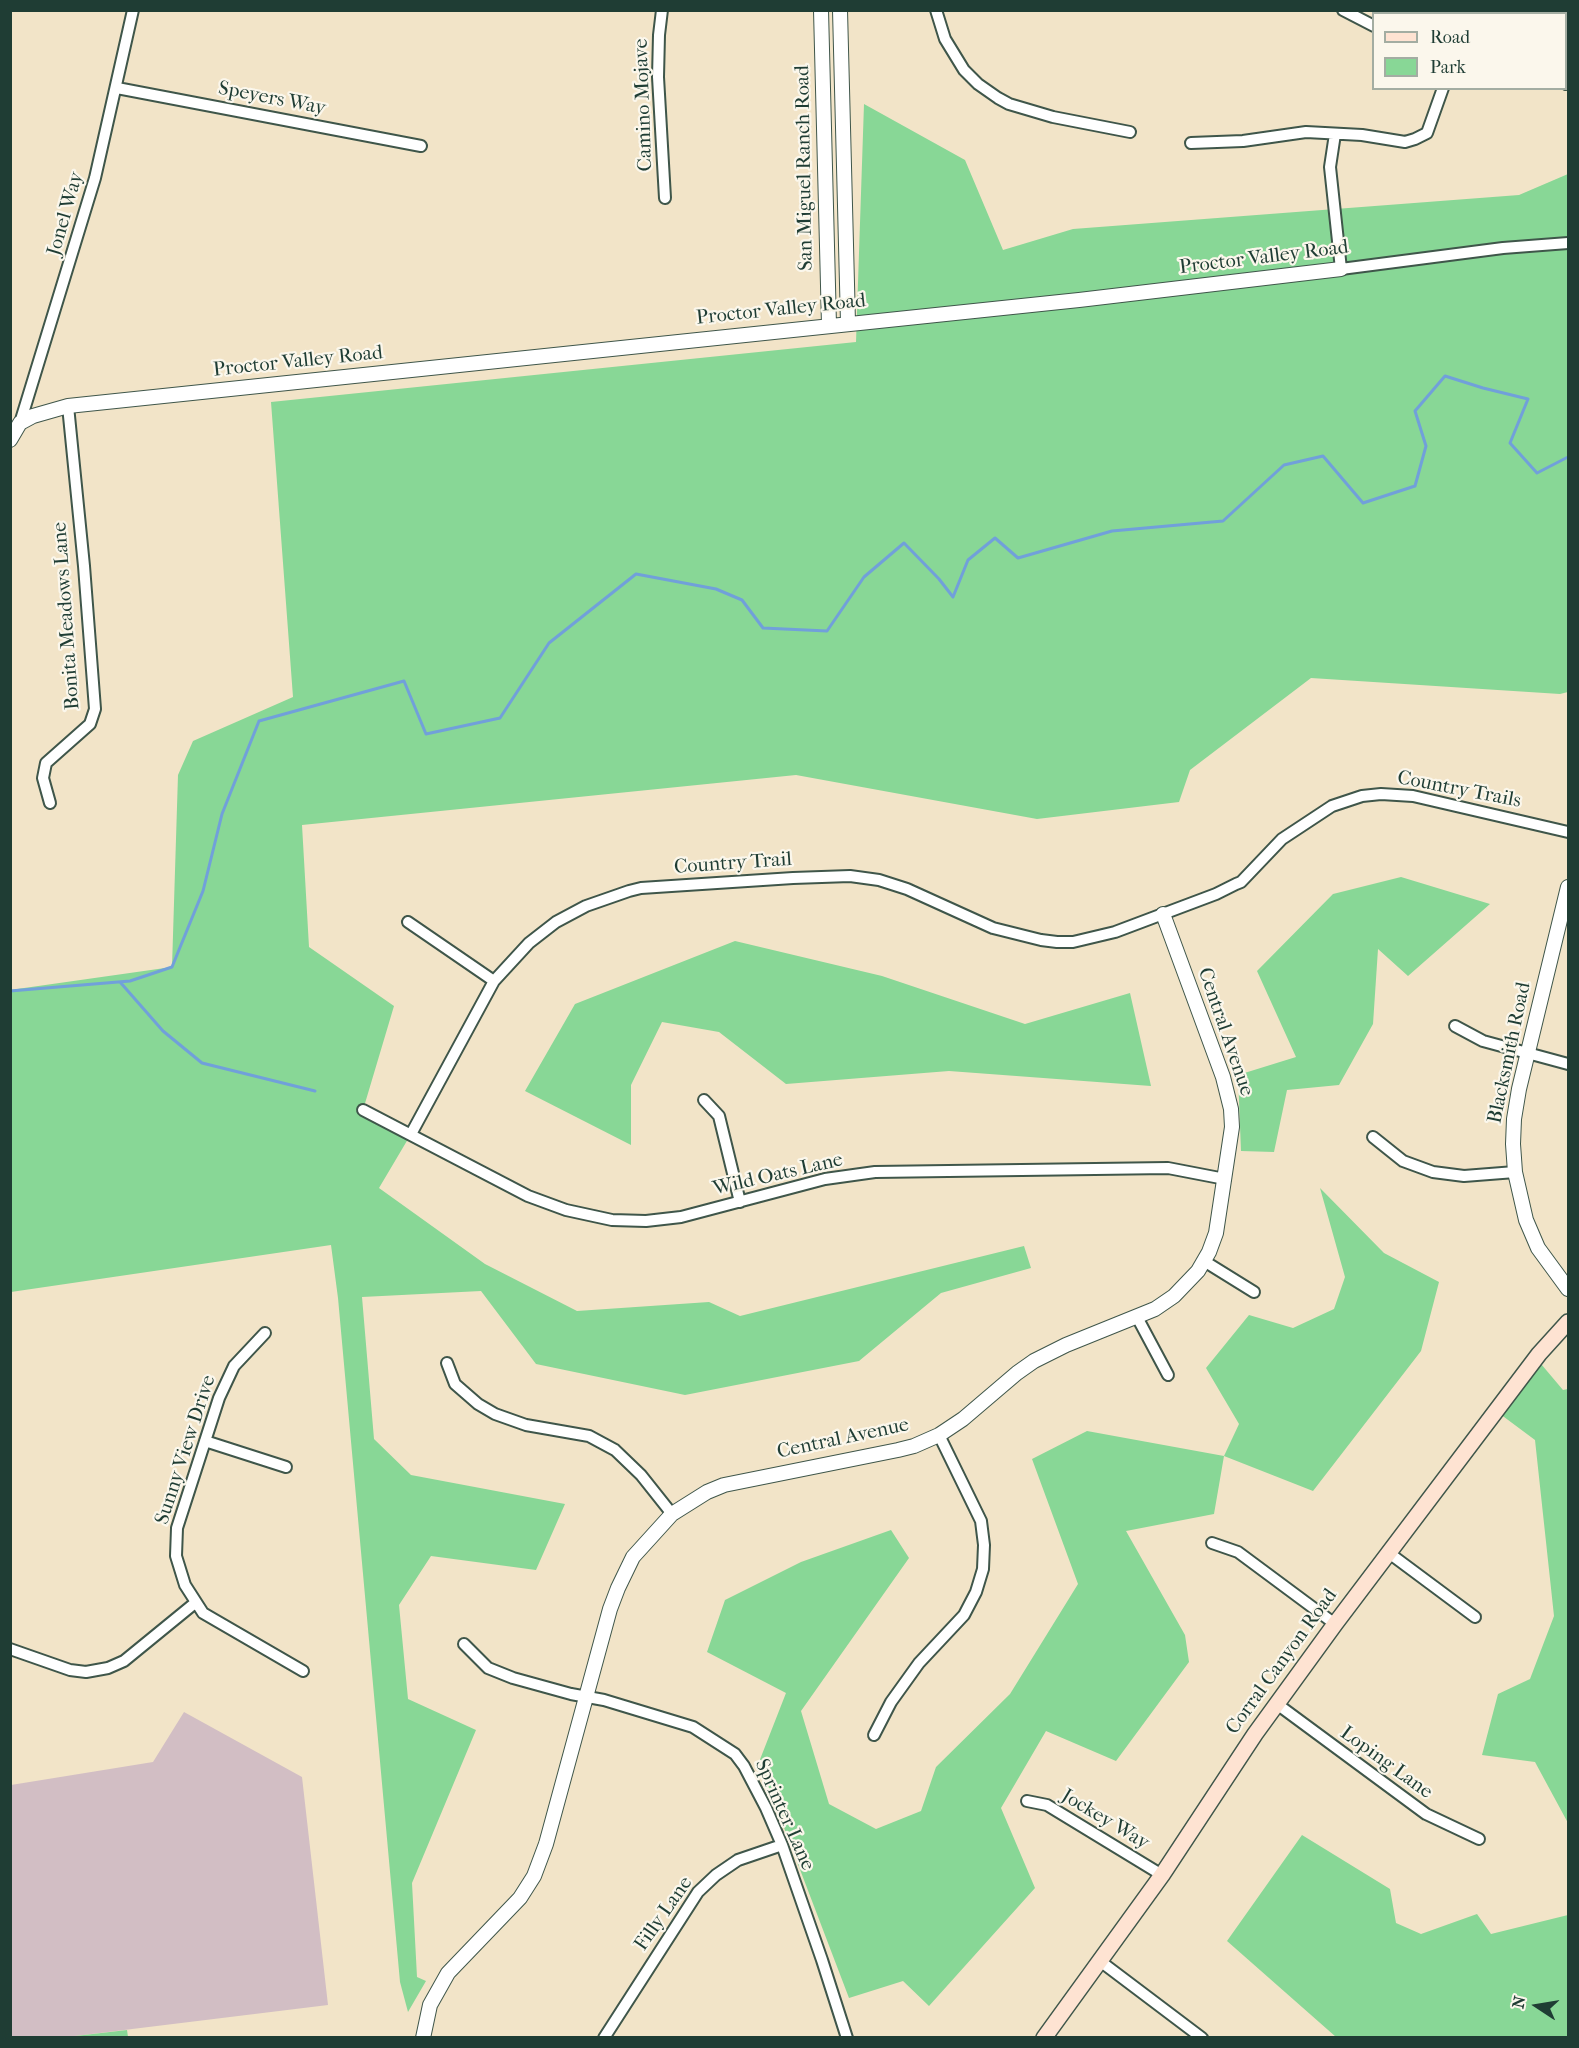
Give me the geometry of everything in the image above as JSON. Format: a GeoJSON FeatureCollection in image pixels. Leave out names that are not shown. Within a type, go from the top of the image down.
{"type":"FeatureCollection","features":[{"type":"Feature","properties":{"kind":"main road","name":"Corral Canyon Road"},"geometry":{"type":"LineString","coordinates":[[1044,2037],[1162,1875],[1255,1734],[1335,1624],[1539,1354],[1569,1322]]}},
{"type":"Feature","properties":{"kind":"street","name":"Jonel Way"},"geometry":{"type":"LineString","coordinates":[[20,423],[95,178],[133,10]]}},
{"type":"Feature","properties":{"kind":"street","name":"Camino Mojave"},"geometry":{"type":"LineString","coordinates":[[662,10],[658,77],[665,198]]}},
{"type":"Feature","properties":{"kind":"street","name":"San Miguel Ranch Road"},"geometry":{"type":"LineString","coordinates":[[820,10],[829,325]]}},
{"type":"Feature","properties":{"kind":"street","name":"San Miguel Ranch Road"},"geometry":{"type":"LineString","coordinates":[[840,10],[848,323]]}},
{"type":"Feature","properties":{"kind":"street"},"geometry":{"type":"LineString","coordinates":[[936,10],[945,39],[964,70],[978,84],[998,98],[1009,104],[1053,117],[1130,132]]}},
{"type":"Feature","properties":{"kind":"street"},"geometry":{"type":"LineString","coordinates":[[1343,10],[1372,25]]}},
{"type":"Feature","properties":{"kind":"street","name":"Speyers Way"},"geometry":{"type":"LineString","coordinates":[[117,88],[421,146]]}},
{"type":"Feature","properties":{"kind":"street"},"geometry":{"type":"LineString","coordinates":[[1191,143],[1243,141],[1306,132],[1362,135],[1405,142],[1427,133],[1442,90]]}},
{"type":"Feature","properties":{"kind":"street"},"geometry":{"type":"LineString","coordinates":[[1335,134],[1330,167],[1341,269]]}},
{"type":"Feature","properties":{"kind":"street","name":"Proctor Valley Road"},"geometry":{"type":"LineString","coordinates":[[20,423],[33,416],[68,406],[1079,300],[1503,248],[1569,243]]}},
{"type":"Feature","properties":{"kind":"street","name":"Bonita Meadows Lane"},"geometry":{"type":"LineString","coordinates":[[50,803],[43,778],[46,763],[90,724],[95,709],[68,406]]}},
{"type":"Feature","properties":{"kind":"street"},"geometry":{"type":"LineString","coordinates":[[10,440],[20,423]]}},
{"type":"Feature","properties":{"kind":"street","name":"Country Trails"},"geometry":{"type":"LineString","coordinates":[[1163,914],[1241,882],[1282,839],[1332,806],[1362,796],[1381,794],[1413,796],[1569,832]]}},
{"type":"Feature","properties":{"kind":"street","name":"Country Trail"},"geometry":{"type":"LineString","coordinates":[[411,1134],[494,981],[529,943],[556,922],[601,899],[641,888],[850,876],[879,880],[907,889],[993,928],[1057,942],[1073,942],[1115,932],[1163,914]]}},
{"type":"Feature","properties":{"kind":"street","name":"Blacksmith Road"},"geometry":{"type":"LineString","coordinates":[[1569,887],[1527,1053],[1514,1119],[1513,1144],[1515,1172],[1526,1220],[1538,1248],[1569,1289]]}},
{"type":"Feature","properties":{"kind":"street","name":"Central Avenue"},"geometry":{"type":"LineString","coordinates":[[423,2037],[430,2005],[447,1973],[520,1898],[534,1875],[551,1826],[610,1609],[623,1576],[640,1549],[672,1514],[707,1492],[724,1485],[898,1450],[939,1435],[963,1419],[1034,1361],[1066,1345],[1137,1317],[1174,1296],[1191,1280],[1204,1261],[1216,1233],[1225,1179],[1232,1127],[1229,1098],[1163,914]]}},
{"type":"Feature","properties":{"kind":"street"},"geometry":{"type":"LineString","coordinates":[[408,922],[494,981]]}},
{"type":"Feature","properties":{"kind":"street"},"geometry":{"type":"LineString","coordinates":[[1455,1026],[1483,1041],[1569,1064]]}},
{"type":"Feature","properties":{"kind":"street"},"geometry":{"type":"LineString","coordinates":[[704,1101],[719,1116],[740,1202]]}},
{"type":"Feature","properties":{"kind":"street","name":"Wild Oats Lane"},"geometry":{"type":"LineString","coordinates":[[363,1110],[528,1196],[557,1207],[595,1217],[629,1221],[664,1220],[825,1179],[875,1172],[1168,1168],[1225,1179]]}},
{"type":"Feature","properties":{"kind":"street"},"geometry":{"type":"LineString","coordinates":[[1373,1137],[1402,1161],[1434,1172],[1464,1176],[1515,1172]]}},
{"type":"Feature","properties":{"kind":"street"},"geometry":{"type":"LineString","coordinates":[[1204,1261],[1254,1292]]}},
{"type":"Feature","properties":{"kind":"street"},"geometry":{"type":"LineString","coordinates":[[1137,1317],[1168,1375]]}},
{"type":"Feature","properties":{"kind":"street","name":"Sunny View Drive"},"geometry":{"type":"LineString","coordinates":[[265,1333],[234,1366],[219,1398],[177,1528],[176,1556],[181,1576],[203,1613],[303,1671]]}},
{"type":"Feature","properties":{"kind":"street"},"geometry":{"type":"LineString","coordinates":[[447,1363],[455,1384],[478,1404],[495,1414],[526,1425],[589,1436],[615,1450],[641,1475],[672,1514]]}},
{"type":"Feature","properties":{"kind":"street"},"geometry":{"type":"LineString","coordinates":[[874,1735],[891,1702],[919,1663],[964,1615],[976,1592],[982,1569],[984,1545],[981,1521],[939,1435]]}},
{"type":"Feature","properties":{"kind":"street"},"geometry":{"type":"LineString","coordinates":[[206,1441],[286,1467]]}},
{"type":"Feature","properties":{"kind":"street"},"geometry":{"type":"LineString","coordinates":[[1212,1543],[1238,1552],[1335,1624]]}},
{"type":"Feature","properties":{"kind":"street"},"geometry":{"type":"LineString","coordinates":[[1389,1553],[1474,1617]]}},
{"type":"Feature","properties":{"kind":"street"},"geometry":{"type":"LineString","coordinates":[[10,1649],[70,1670],[86,1672],[108,1668],[124,1661],[195,1603]]}},
{"type":"Feature","properties":{"kind":"street","name":"Sprinter Lane"},"geometry":{"type":"LineString","coordinates":[[464,1644],[488,1668],[513,1678],[604,1700],[693,1727],[735,1754],[744,1766],[766,1808],[782,1845],[847,2037]]}},
{"type":"Feature","properties":{"kind":"street","name":"Loping Lane"},"geometry":{"type":"LineString","coordinates":[[1277,1704],[1425,1814],[1479,1839]]}},
{"type":"Feature","properties":{"kind":"street","name":"Jockey Way"},"geometry":{"type":"LineString","coordinates":[[1027,1801],[1047,1805],[1162,1875]]}},
{"type":"Feature","properties":{"kind":"street","name":"Filly Lane"},"geometry":{"type":"LineString","coordinates":[[604,2037],[698,1892],[716,1875],[738,1860],[782,1845]]}},
{"type":"Feature","properties":{"kind":"street"},"geometry":{"type":"LineString","coordinates":[[1100,1961],[1202,2037]]}},
{"type":"Feature","properties":{"kind":"shaded area"},"geometry":{"type":"Polygon","coordinates":[[[184,1712],[302,1777],[328,2005],[67,2037],[11,2038],[11,1785],[153,1762],[184,1712]]]}},
{"type":"Feature","properties":{"kind":"green space"},"geometry":{"type":"Polygon","coordinates":[[[864,104],[965,160],[1003,250],[1073,229],[1519,195],[1568,174],[1568,692],[1560,694],[1311,678],[1190,770],[1179,802],[1037,819],[796,775],[302,825],[309,947],[394,1006],[363,1110],[411,1134],[379,1188],[485,1264],[577,1311],[709,1302],[740,1316],[1024,1246],[1031,1268],[941,1293],[859,1361],[685,1395],[536,1364],[481,1291],[362,1297],[374,1439],[411,1475],[565,1504],[536,1570],[431,1556],[399,1605],[408,1699],[476,1730],[412,1883],[417,1977],[426,1981],[408,2012],[400,1982],[338,1298],[331,1245],[11,1292],[10,990],[172,967],[178,775],[193,741],[293,697],[271,402],[856,342],[864,104]]]}},
{"type":"Feature","properties":{"kind":"green space"},"geometry":{"type":"Polygon","coordinates":[[[1401,877],[1490,904],[1408,976],[1378,949],[1373,1024],[1339,1085],[1287,1090],[1274,1152],[1241,1151],[1238,1075],[1296,1057],[1257,971],[1333,894],[1401,877]]]}},
{"type":"Feature","properties":{"kind":"green space"},"geometry":{"type":"Polygon","coordinates":[[[735,941],[882,976],[1025,1024],[1130,993],[1151,1086],[949,1071],[786,1084],[719,1032],[662,1022],[631,1085],[631,1145],[525,1091],[575,1004],[735,941]]]}},
{"type":"Feature","properties":{"kind":"green space"},"geometry":{"type":"Polygon","coordinates":[[[1320,1188],[1384,1253],[1439,1282],[1421,1351],[1313,1491],[1224,1456],[1239,1424],[1206,1368],[1249,1315],[1293,1328],[1334,1309],[1345,1277],[1320,1188]]]}},
{"type":"Feature","properties":{"kind":"green space"},"geometry":{"type":"Polygon","coordinates":[[[1536,1358],[1563,1390],[1568,1389],[1568,1823],[1535,1762],[1482,1755],[1498,1694],[1530,1679],[1554,1616],[1535,1440],[1496,1411],[1536,1358]]]}},
{"type":"Feature","properties":{"kind":"green space"},"geometry":{"type":"Polygon","coordinates":[[[1087,1431],[1224,1456],[1214,1514],[1126,1531],[1185,1635],[1189,1662],[1116,1761],[1046,1731],[1001,1808],[1035,1888],[929,2006],[903,1981],[849,1998],[759,1762],[786,1693],[707,1652],[725,1600],[801,1562],[891,1530],[909,1558],[801,1711],[829,1804],[876,1829],[921,1811],[936,1767],[1010,1694],[1078,1584],[1032,1459],[1087,1431]]]}},
{"type":"Feature","properties":{"kind":"green space"},"geometry":{"type":"Polygon","coordinates":[[[1302,1835],[1390,1889],[1396,1923],[1421,1934],[1477,1914],[1491,1934],[1568,1915],[1568,2037],[1336,2037],[1227,1941],[1302,1835]]]}},
{"type":"Feature","properties":{"kind":"green space"},"geometry":{"type":"Polygon","coordinates":[[[127,2030],[128,2037],[67,2037],[127,2030]]]}},
{"type":"Feature","properties":{"kind":"waterway"},"geometry":{"type":"LineString","coordinates":[[10,991],[130,981],[172,967],[203,891],[222,814],[259,721],[404,681],[426,734],[500,718],[549,643],[636,574],[716,589],[742,600],[763,628],[827,631],[864,577],[904,543],[953,597],[968,560],[995,538],[1018,558],[1112,531],[1223,521],[1284,465],[1323,456],[1363,503],[1415,486],[1426,446],[1415,411],[1445,376],[1528,399],[1510,443],[1537,473],[1568,457]]}},
{"type":"Feature","properties":{"kind":"waterway"},"geometry":{"type":"LineString","coordinates":[[120,982],[163,1031],[202,1063],[315,1091]]}}]}
